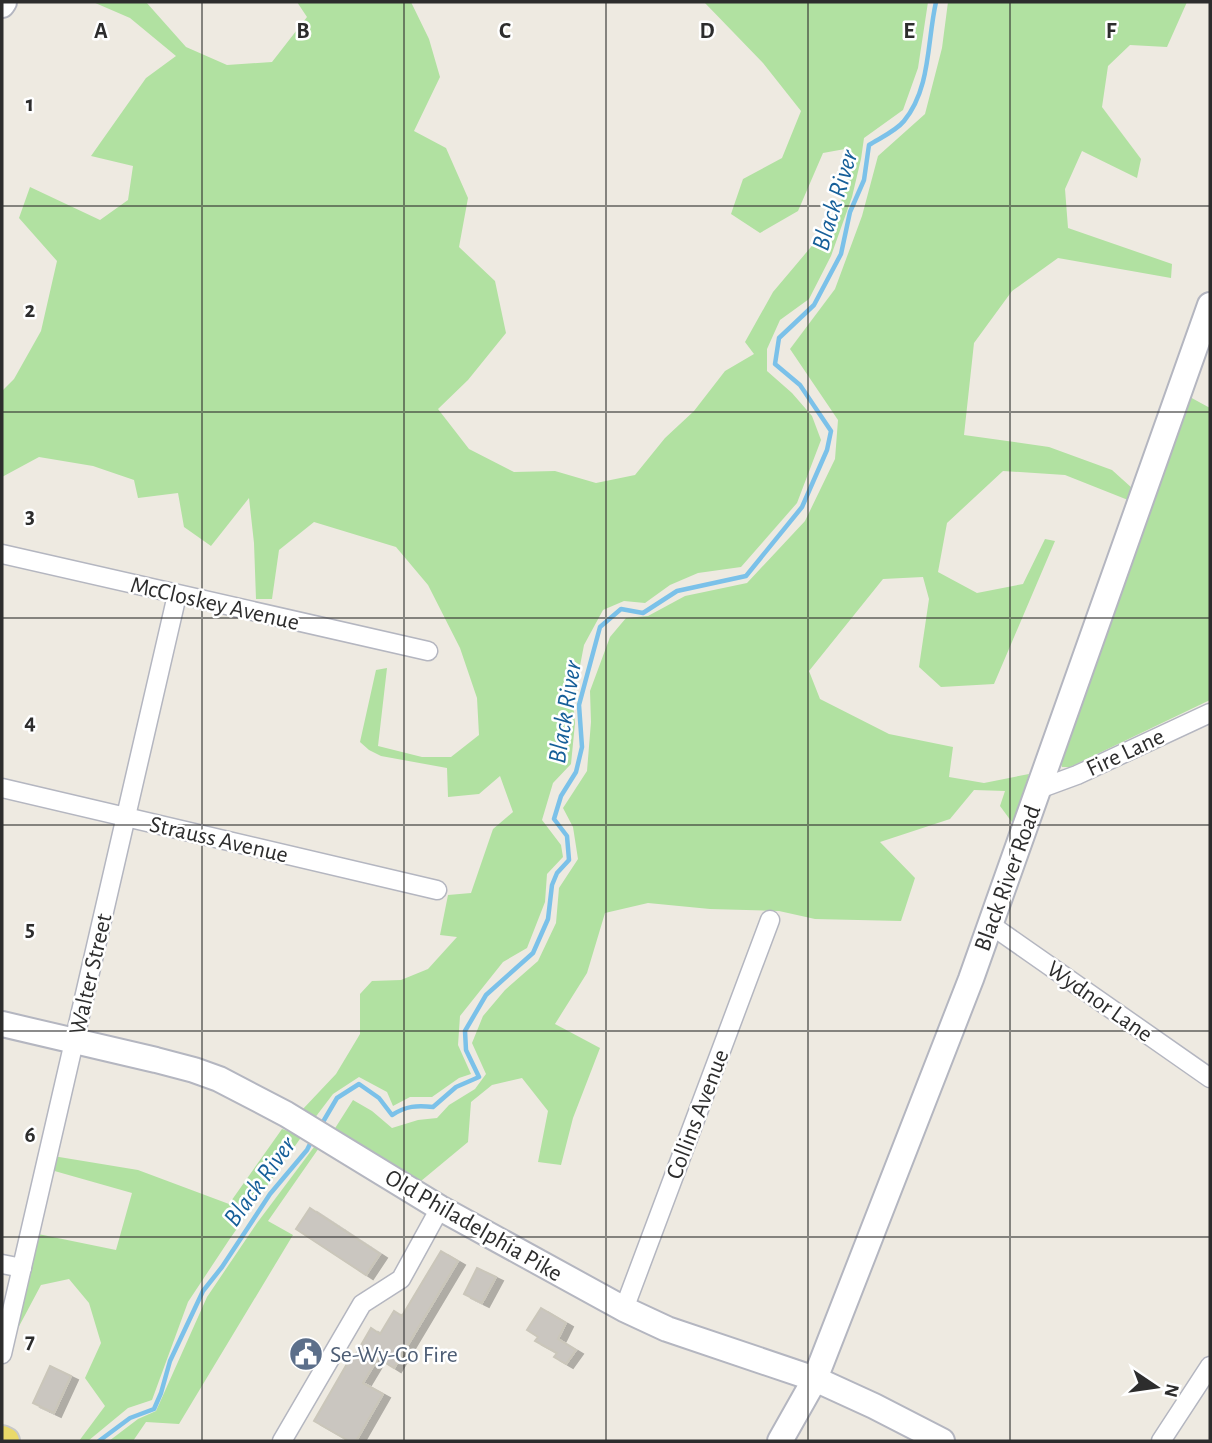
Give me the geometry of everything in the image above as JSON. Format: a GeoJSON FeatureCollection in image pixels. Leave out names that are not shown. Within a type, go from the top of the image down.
{"type":"FeatureCollection","features":[{"type":"Feature","properties":{"kind":"street","name":"Black River Road"},"geometry":{"type":"LineString","coordinates":[[780,1441],[815,1379],[962,1004],[1210,305]]}},
{"type":"Feature","properties":{"kind":"street","name":"McCloskey Avenue"},"geometry":{"type":"LineString","coordinates":[[2,554],[428,651]]}},
{"type":"Feature","properties":{"kind":"street","name":"Walter Street"},"geometry":{"type":"LineString","coordinates":[[2,1354],[177,595]]}},
{"type":"Feature","properties":{"kind":"street","name":"Fire Lane"},"geometry":{"type":"LineString","coordinates":[[1039,789],[1077,775],[1210,713]]}},
{"type":"Feature","properties":{"kind":"street","name":"Strauss Avenue"},"geometry":{"type":"LineString","coordinates":[[2,788],[437,890]]}},
{"type":"Feature","properties":{"kind":"street","name":"Collins Avenue"},"geometry":{"type":"LineString","coordinates":[[624,1309],[770,920]]}},
{"type":"Feature","properties":{"kind":"street","name":"Wydnor Lane"},"geometry":{"type":"LineString","coordinates":[[990,925],[1210,1078]]}},
{"type":"Feature","properties":{"kind":"street","name":"Old Philadelphia Pike"},"geometry":{"type":"LineString","coordinates":[[2,1024],[194,1070],[219,1079],[320,1134],[440,1208],[624,1309],[667,1329],[815,1379],[942,1441]]}},
{"type":"Feature","properties":{"kind":"street"},"geometry":{"type":"LineString","coordinates":[[282,1441],[362,1304],[401,1279],[440,1208]]}},
{"type":"Feature","properties":{"kind":"street"},"geometry":{"type":"LineString","coordinates":[[2,1264],[22,1268]]}},
{"type":"Feature","properties":{"kind":"street"},"geometry":{"type":"LineString","coordinates":[[1161,1441],[1210,1366]]}},
{"type":"Feature","properties":{"kind":"green space"},"geometry":{"type":"Polygon","coordinates":[[[93,2],[146,2],[186,47],[227,65],[272,62],[307,17],[297,2],[411,2],[429,39],[440,77],[414,131],[446,148],[468,198],[459,247],[495,281],[506,333],[468,380],[438,409],[469,449],[514,472],[555,471],[596,483],[635,475],[665,438],[694,411],[725,371],[754,354],[745,342],[773,292],[816,241],[839,208],[853,166],[845,149],[823,153],[798,211],[760,233],[731,214],[743,179],[782,158],[801,111],[763,63],[704,2],[928,2],[918,68],[903,110],[864,138],[852,197],[831,256],[809,299],[780,320],[767,349],[767,371],[792,393],[812,416],[821,440],[797,503],[741,567],[698,573],[670,585],[645,603],[624,601],[603,610],[584,645],[573,702],[575,723],[571,764],[553,783],[542,820],[561,845],[563,857],[547,874],[545,902],[527,948],[503,962],[460,1016],[458,1045],[471,1074],[459,1078],[432,1097],[410,1097],[393,1106],[387,1092],[359,1077],[333,1094],[314,1119],[302,1110],[336,1074],[360,1034],[360,994],[372,981],[401,980],[428,969],[457,937],[440,935],[448,895],[471,893],[493,829],[513,812],[500,776],[479,794],[448,797],[447,768],[381,756],[360,742],[376,670],[387,668],[378,746],[422,757],[451,757],[479,735],[477,698],[460,648],[428,585],[396,547],[314,522],[279,550],[272,599],[256,599],[249,498],[211,546],[184,527],[178,493],[138,498],[134,480],[93,466],[39,457],[2,477],[2,391],[14,379],[41,331],[57,261],[19,218],[30,187],[100,220],[128,200],[133,166],[91,156],[146,78],[176,56],[130,18],[93,2]]]}},
{"type":"Feature","properties":{"kind":"green space"},"geometry":{"type":"Polygon","coordinates":[[[948,2],[1187,2],[1167,47],[1130,45],[1108,66],[1102,107],[1141,159],[1137,178],[1082,151],[1065,189],[1068,228],[1172,264],[1171,278],[1058,258],[1012,291],[974,343],[964,435],[1049,447],[1112,470],[1132,488],[1128,500],[1065,475],[1003,471],[947,523],[938,572],[977,593],[1023,584],[1045,539],[1055,541],[994,684],[941,687],[919,667],[929,599],[923,577],[883,579],[809,671],[820,699],[889,734],[953,747],[949,777],[984,783],[1029,774],[1014,825],[1000,806],[1005,791],[974,790],[950,819],[880,842],[915,878],[901,921],[815,919],[779,911],[710,909],[648,903],[605,913],[587,973],[555,1024],[600,1048],[573,1118],[561,1165],[538,1162],[548,1111],[522,1078],[492,1085],[471,1102],[468,1142],[421,1181],[332,1133],[353,1100],[372,1111],[392,1128],[418,1120],[437,1118],[449,1105],[475,1089],[486,1074],[472,1043],[483,1016],[505,990],[538,961],[556,923],[559,888],[578,859],[573,827],[563,808],[587,771],[591,722],[590,691],[610,637],[626,618],[648,616],[685,596],[747,583],[805,521],[835,459],[838,420],[790,349],[835,289],[862,216],[878,156],[925,114],[942,48],[948,2]]]}},
{"type":"Feature","properties":{"kind":"green space"},"geometry":{"type":"Polygon","coordinates":[[[1188,396],[1210,408],[1210,700],[1070,767],[1062,767],[1059,758],[1062,743],[1131,565],[1188,396]]]}},
{"type":"Feature","properties":{"kind":"green space"},"geometry":{"type":"Polygon","coordinates":[[[282,1129],[302,1136],[188,1302],[152,1400],[128,1408],[88,1441],[79,1441],[105,1406],[85,1378],[101,1343],[89,1303],[69,1279],[41,1285],[16,1332],[38,1234],[116,1250],[132,1193],[51,1170],[53,1156],[138,1170],[229,1204],[282,1129]]]}},
{"type":"Feature","properties":{"kind":"green space"},"geometry":{"type":"Polygon","coordinates":[[[317,1143],[321,1145],[268,1221],[293,1235],[179,1424],[146,1422],[133,1441],[109,1441],[138,1419],[156,1411],[207,1297],[257,1223],[317,1143]]]}},
{"type":"Feature","properties":{"kind":"building"},"geometry":{"type":"Polygon","coordinates":[[[310,1208],[380,1254],[366,1275],[296,1229],[310,1208]]]}},
{"type":"Feature","properties":{"kind":"building"},"geometry":{"type":"Polygon","coordinates":[[[441,1251],[458,1261],[394,1368],[378,1358],[363,1383],[383,1394],[356,1441],[349,1441],[314,1421],[371,1328],[380,1334],[394,1311],[402,1316],[441,1251]]]}},
{"type":"Feature","properties":{"kind":"building"},"geometry":{"type":"Polygon","coordinates":[[[477,1268],[496,1277],[482,1303],[464,1294],[477,1268]]]}},
{"type":"Feature","properties":{"kind":"building"},"geometry":{"type":"Polygon","coordinates":[[[541,1308],[566,1323],[558,1339],[576,1350],[566,1364],[554,1357],[557,1353],[535,1341],[538,1337],[527,1330],[541,1308]]]}},
{"type":"Feature","properties":{"kind":"building"},"geometry":{"type":"Polygon","coordinates":[[[50,1366],[71,1376],[54,1413],[33,1403],[50,1366]]]}},
{"type":"Feature","properties":{"kind":"waterway","name":"Black River"},"geometry":{"type":"LineString","coordinates":[[320,1127],[337,1098],[359,1084],[379,1098],[392,1115],[412,1107],[433,1107],[456,1087],[479,1077],[466,1050],[465,1031],[486,995],[533,953],[548,919],[552,885],[557,873],[569,860],[567,836],[554,819],[561,796],[576,772],[582,747],[579,705],[600,627],[621,609],[643,613],[677,591],[746,576],[802,507],[827,450],[831,431],[800,385],[775,364],[779,338],[814,305],[841,254],[850,212],[864,180],[869,145],[897,128],[913,108],[924,79],[936,2]]}},
{"type":"Feature","properties":{"kind":"waterway","name":"Black River"},"geometry":{"type":"LineString","coordinates":[[99,1441],[130,1418],[154,1409],[170,1361],[203,1291],[270,1194],[307,1150],[312,1140]]}},
{"type":"Feature","properties":{"kind":"place","name":"Se-Wy-Co Fire"},"geometry":{"type":"Point","coordinates":[306,1354]}}]}
